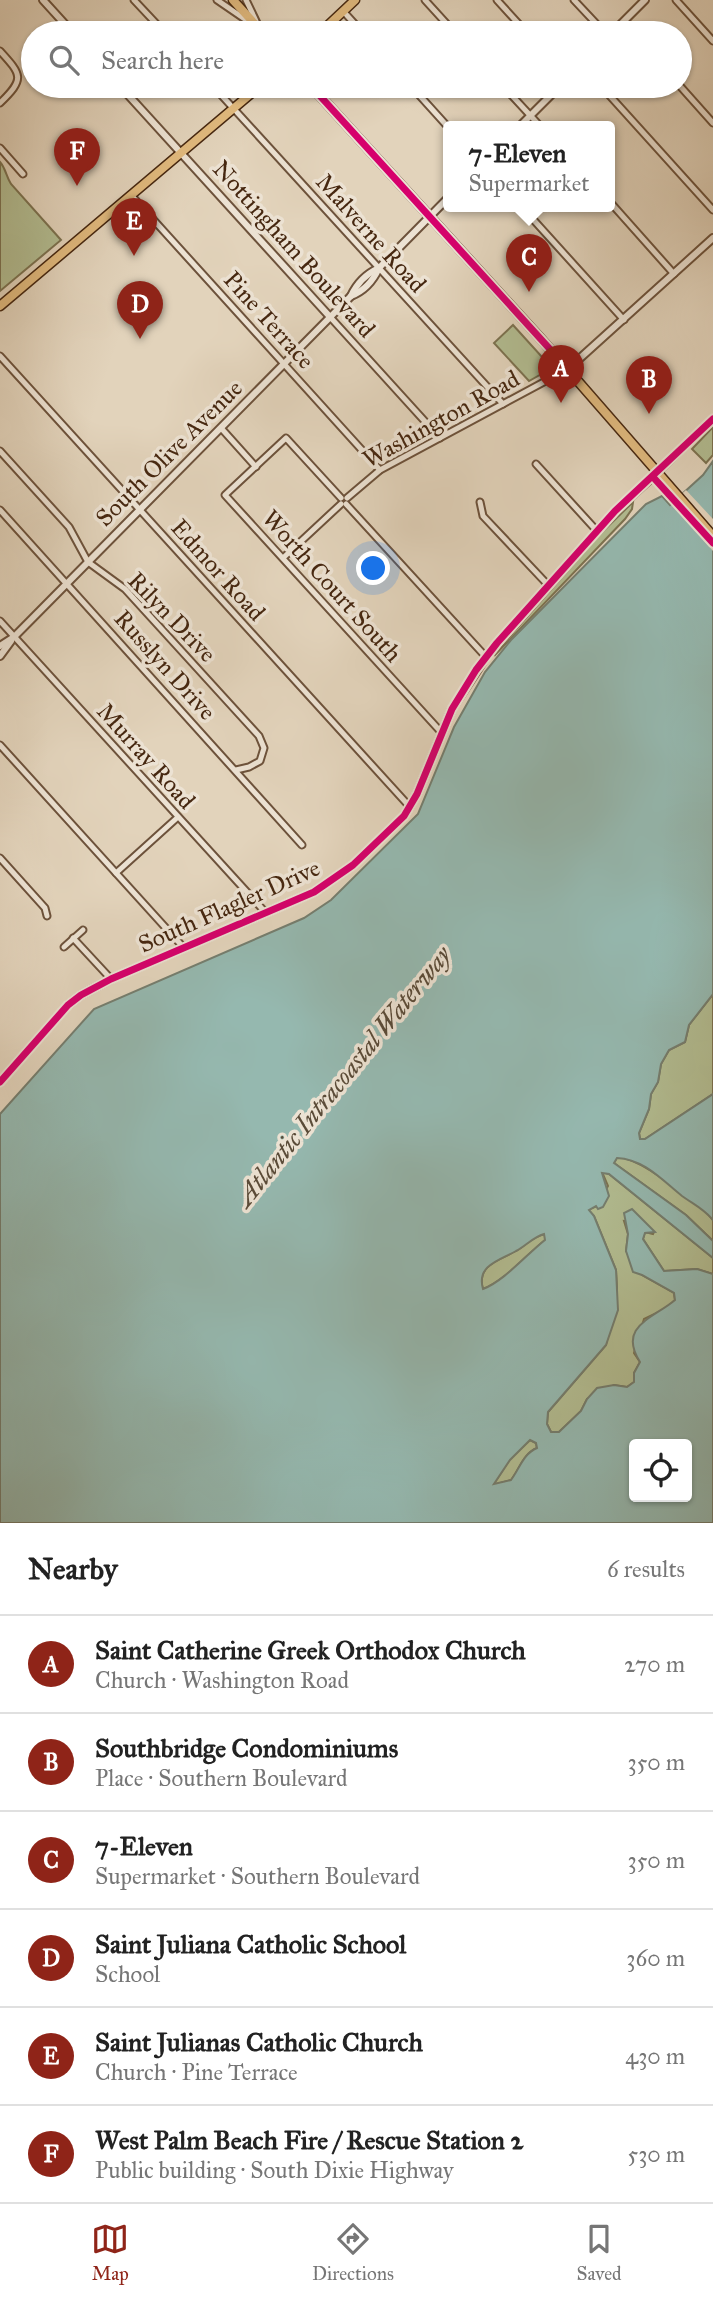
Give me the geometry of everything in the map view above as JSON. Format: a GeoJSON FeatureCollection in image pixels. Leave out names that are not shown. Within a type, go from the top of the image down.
{"type":"FeatureCollection","features":[{"type":"Feature","properties":{"kind":"main road"},"geometry":{"type":"LineString","coordinates":[[233,0],[252,21]]}},
{"type":"Feature","properties":{"kind":"main road"},"geometry":{"type":"LineString","coordinates":[[333,21],[355,0]]}},
{"type":"Feature","properties":{"kind":"main road"},"geometry":{"type":"LineString","coordinates":[[0,306],[246,98]]}},
{"type":"Feature","properties":{"kind":"main road"},"geometry":{"type":"LineString","coordinates":[[322,98],[568,369],[713,536]]}},
{"type":"Feature","properties":{"kind":"street"},"geometry":{"type":"LineString","coordinates":[[43,0],[62,21]]}},
{"type":"Feature","properties":{"kind":"street"},"geometry":{"type":"LineString","coordinates":[[134,0],[154,21]]}},
{"type":"Feature","properties":{"kind":"street"},"geometry":{"type":"LineString","coordinates":[[217,0],[247,21]]}},
{"type":"Feature","properties":{"kind":"street"},"geometry":{"type":"LineString","coordinates":[[246,0],[256,21]]}},
{"type":"Feature","properties":{"kind":"street"},"geometry":{"type":"LineString","coordinates":[[425,0],[444,21]]}},
{"type":"Feature","properties":{"kind":"street"},"geometry":{"type":"LineString","coordinates":[[497,0],[516,21]]}},
{"type":"Feature","properties":{"kind":"street"},"geometry":{"type":"LineString","coordinates":[[574,0],[594,21]]}},
{"type":"Feature","properties":{"kind":"street"},"geometry":{"type":"LineString","coordinates":[[624,21],[645,0]]}},
{"type":"Feature","properties":{"kind":"street"},"geometry":{"type":"LineString","coordinates":[[676,0],[713,41]]}},
{"type":"Feature","properties":{"kind":"street"},"geometry":{"type":"LineString","coordinates":[[343,11],[352,21]]}},
{"type":"Feature","properties":{"kind":"street"},"geometry":{"type":"LineString","coordinates":[[0,51],[15,68],[19,79],[16,87],[0,103]]}},
{"type":"Feature","properties":{"kind":"street","name":"Nottingham Boulevard"},"geometry":{"type":"LineString","coordinates":[[131,98],[440,438]]}},
{"type":"Feature","properties":{"kind":"street","name":"Malverne Road"},"geometry":{"type":"LineString","coordinates":[[224,98],[503,404]]}},
{"type":"Feature","properties":{"kind":"street"},"geometry":{"type":"LineString","coordinates":[[422,98],[443,121]]}},
{"type":"Feature","properties":{"kind":"street"},"geometry":{"type":"LineString","coordinates":[[514,98],[535,121]]}},
{"type":"Feature","properties":{"kind":"street"},"geometry":{"type":"LineString","coordinates":[[525,121],[548,98]]}},
{"type":"Feature","properties":{"kind":"street"},"geometry":{"type":"LineString","coordinates":[[612,98],[713,210]]}},
{"type":"Feature","properties":{"kind":"street"},"geometry":{"type":"LineString","coordinates":[[691,98],[713,122]]}},
{"type":"Feature","properties":{"kind":"street"},"geometry":{"type":"LineString","coordinates":[[0,148],[23,174]]}},
{"type":"Feature","properties":{"kind":"street","name":"Pine Terrace"},"geometry":{"type":"LineString","coordinates":[[131,195],[380,470]]}},
{"type":"Feature","properties":{"kind":"street","name":"South Olive Avenue"},"geometry":{"type":"LineString","coordinates":[[14,637],[331,318],[351,296],[355,287],[370,272],[379,268],[443,204]]}},
{"type":"Feature","properties":{"kind":"street"},"geometry":{"type":"LineString","coordinates":[[615,208],[674,274]]}},
{"type":"Feature","properties":{"kind":"street"},"geometry":{"type":"LineString","coordinates":[[526,212],[624,320]]}},
{"type":"Feature","properties":{"kind":"street","name":"Washington Road"},"geometry":{"type":"LineString","coordinates":[[283,558],[380,470],[568,369],[713,238]]}},
{"type":"Feature","properties":{"kind":"street","name":"Edmor Road"},"geometry":{"type":"LineString","coordinates":[[0,356],[410,807]]}},
{"type":"Feature","properties":{"kind":"street","name":"South Flagler Drive"},"geometry":{"type":"LineString","coordinates":[[0,1082],[68,1005],[81,995],[111,979],[314,892],[343,873],[395,826],[410,807],[441,732],[463,690],[486,657],[597,531],[713,419]]}},
{"type":"Feature","properties":{"kind":"street"},"geometry":{"type":"LineString","coordinates":[[221,428],[256,467],[286,438],[486,657]]}},
{"type":"Feature","properties":{"kind":"street","name":"Rilyn Drive"},"geometry":{"type":"LineString","coordinates":[[0,451],[69,527],[88,562],[125,589],[259,736],[264,748],[260,761],[236,770]]}},
{"type":"Feature","properties":{"kind":"street"},"geometry":{"type":"LineString","coordinates":[[536,464],[597,531]]}},
{"type":"Feature","properties":{"kind":"street","name":"Worth Court South"},"geometry":{"type":"LineString","coordinates":[[256,467],[225,495],[441,732]]}},
{"type":"Feature","properties":{"kind":"street"},"geometry":{"type":"LineString","coordinates":[[480,502],[483,516],[548,585]]}},
{"type":"Feature","properties":{"kind":"street","name":"Russlyn Drive"},"geometry":{"type":"LineString","coordinates":[[0,510],[302,845]]}},
{"type":"Feature","properties":{"kind":"street","name":"Murray Road"},"geometry":{"type":"LineString","coordinates":[[0,621],[266,913]]}},
{"type":"Feature","properties":{"kind":"street"},"geometry":{"type":"LineString","coordinates":[[0,646],[14,637]]}},
{"type":"Feature","properties":{"kind":"street"},"geometry":{"type":"LineString","coordinates":[[0,656],[14,637]]}},
{"type":"Feature","properties":{"kind":"street"},"geometry":{"type":"LineString","coordinates":[[0,745],[184,948]]}},
{"type":"Feature","properties":{"kind":"street"},"geometry":{"type":"LineString","coordinates":[[116,873],[178,817]]}},
{"type":"Feature","properties":{"kind":"street"},"geometry":{"type":"LineString","coordinates":[[0,858],[45,908],[47,916]]}},
{"type":"Feature","properties":{"kind":"street"},"geometry":{"type":"LineString","coordinates":[[64,947],[83,930]]}},
{"type":"Feature","properties":{"kind":"street"},"geometry":{"type":"LineString","coordinates":[[74,939],[111,979]]}},
{"type":"Feature","properties":{"kind":"green space"},"geometry":{"type":"Polygon","coordinates":[[[0,162],[11,184],[61,240],[0,291],[0,162]]]}},
{"type":"Feature","properties":{"kind":"green space"},"geometry":{"type":"Polygon","coordinates":[[[513,325],[552,368],[529,381],[494,343],[513,325]]]}},
{"type":"Feature","properties":{"kind":"green space"},"geometry":{"type":"Polygon","coordinates":[[[713,427],[713,455],[706,463],[692,449],[713,427]]]}},
{"type":"Feature","properties":{"kind":"green space"},"geometry":{"type":"Polygon","coordinates":[[[633,502],[625,519],[495,655],[598,536],[633,502]]]}},
{"type":"Feature","properties":{"kind":"green space"},"geometry":{"type":"Polygon","coordinates":[[[713,994],[713,1094],[645,1139],[640,1139],[639,1133],[649,1109],[651,1094],[658,1082],[661,1064],[669,1050],[685,1042],[689,1025],[713,994]]]}},
{"type":"Feature","properties":{"kind":"green space"},"geometry":{"type":"Polygon","coordinates":[[[617,1157],[652,1171],[706,1212],[713,1220],[713,1241],[686,1215],[614,1163],[617,1157]]]}},
{"type":"Feature","properties":{"kind":"green space"},"geometry":{"type":"Polygon","coordinates":[[[602,1172],[609,1174],[713,1258],[713,1274],[697,1269],[664,1271],[643,1239],[645,1232],[654,1232],[645,1224],[624,1221],[628,1234],[626,1251],[642,1275],[674,1293],[675,1300],[665,1309],[644,1319],[634,1353],[640,1362],[634,1373],[634,1382],[627,1387],[614,1385],[587,1399],[581,1411],[559,1432],[551,1432],[547,1424],[548,1412],[606,1345],[617,1289],[616,1270],[594,1216],[588,1210],[597,1206],[608,1186],[602,1172]]]}},
{"type":"Feature","properties":{"kind":"green space"},"geometry":{"type":"Polygon","coordinates":[[[545,1234],[545,1240],[515,1267],[483,1289],[483,1274],[491,1264],[545,1234]]]}},
{"type":"Feature","properties":{"kind":"green space"},"geometry":{"type":"Polygon","coordinates":[[[530,1440],[536,1443],[537,1448],[525,1458],[511,1480],[493,1485],[510,1459],[530,1440]]]}},
{"type":"Feature","properties":{"kind":"water","name":"Atlantic Intracoastal Waterway"},"geometry":{"type":"Polygon","coordinates":[[[713,461],[713,994],[689,1025],[685,1042],[669,1050],[661,1064],[658,1082],[651,1094],[649,1109],[639,1133],[640,1139],[645,1139],[713,1094],[713,1220],[636,1162],[617,1158],[614,1163],[686,1215],[713,1241],[713,1258],[609,1174],[602,1173],[609,1196],[603,1207],[598,1209],[596,1206],[589,1210],[616,1270],[618,1310],[606,1345],[548,1412],[547,1424],[551,1432],[559,1432],[581,1411],[597,1388],[614,1385],[627,1387],[634,1382],[634,1373],[640,1362],[634,1350],[635,1331],[675,1300],[674,1293],[633,1272],[626,1251],[628,1234],[624,1213],[632,1209],[655,1232],[645,1233],[643,1239],[664,1271],[697,1269],[713,1274],[713,1523],[0,1523],[0,1114],[94,1009],[304,918],[331,900],[418,814],[454,727],[485,672],[511,640],[646,504],[662,496],[670,505],[703,475],[713,461]],[[544,1234],[536,1237],[491,1264],[483,1274],[483,1289],[507,1274],[545,1240],[544,1234]],[[530,1440],[510,1460],[494,1484],[511,1480],[525,1458],[537,1448],[536,1443],[530,1440]]]}},
{"type":"Feature","properties":{"kind":"pier"},"geometry":{"type":"Polygon","coordinates":[[[686,490],[713,519],[713,551],[671,503],[686,490]]]}},
{"type":"Feature","properties":{"kind":"cycle path"},"geometry":{"type":"LineString","coordinates":[[322,98],[568,369]]}},
{"type":"Feature","properties":{"kind":"cycle path"},"geometry":{"type":"LineString","coordinates":[[0,1082],[68,1005],[81,995],[111,979],[314,892],[353,865],[404,816],[417,794],[452,709],[476,670],[497,643],[615,511],[713,419]]}},
{"type":"Feature","properties":{"kind":"cycle path"},"geometry":{"type":"LineString","coordinates":[[653,477],[713,543]]}},
{"type":"Feature","properties":{"kind":"place","name":"West Palm Beach Fire / Rescue Station 2"},"geometry":{"type":"Point","coordinates":[77,186]}},
{"type":"Feature","properties":{"kind":"place","name":"Saint Julianas Catholic Church"},"geometry":{"type":"Point","coordinates":[134,256]}},
{"type":"Feature","properties":{"kind":"place","name":"7-Eleven"},"geometry":{"type":"Point","coordinates":[529,292]}},
{"type":"Feature","properties":{"kind":"place","name":"Saint Juliana Catholic School"},"geometry":{"type":"Point","coordinates":[140,339]}},
{"type":"Feature","properties":{"kind":"place","name":"Saint Catherine Greek Orthodox Church"},"geometry":{"type":"Point","coordinates":[561,403]}},
{"type":"Feature","properties":{"kind":"place","name":"Southbridge Condominiums"},"geometry":{"type":"Point","coordinates":[649,414]}}]}
